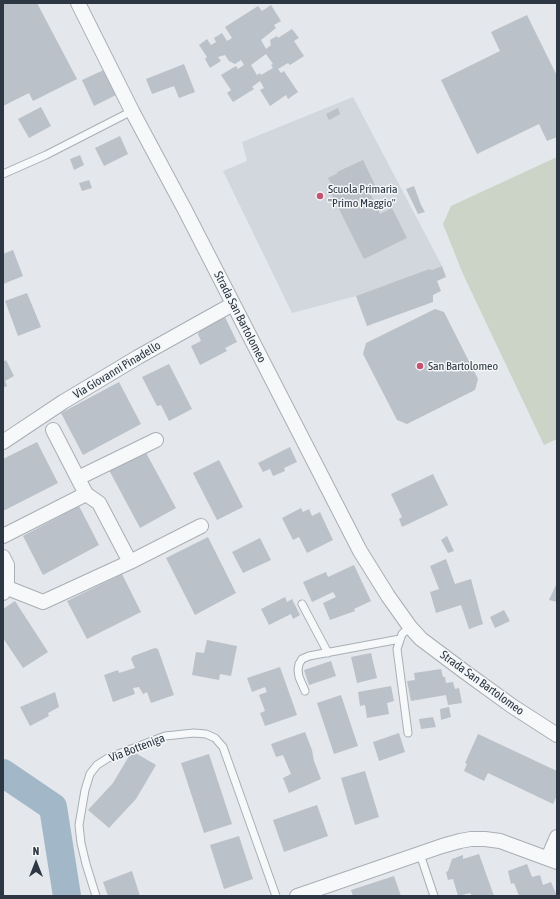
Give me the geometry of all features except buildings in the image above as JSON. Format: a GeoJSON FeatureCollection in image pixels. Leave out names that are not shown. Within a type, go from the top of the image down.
{"type":"FeatureCollection","features":[{"type":"Feature","properties":{"kind":"street","name":"Strada San Bartolomeo"},"geometry":{"type":"LineString","coordinates":[[78,3],[132,111],[185,210],[360,551],[388,596],[410,627],[421,638],[512,706],[557,735]]}},
{"type":"Feature","properties":{"kind":"street","name":"Via Giovanni Pinadello"},"geometry":{"type":"LineString","coordinates":[[3,442],[64,402],[138,357],[233,304]]}},
{"type":"Feature","properties":{"kind":"street"},"geometry":{"type":"LineString","coordinates":[[54,430],[86,494],[99,503],[130,562]]}},
{"type":"Feature","properties":{"kind":"street"},"geometry":{"type":"LineString","coordinates":[[78,478],[156,440]]}},
{"type":"Feature","properties":{"kind":"street"},"geometry":{"type":"LineString","coordinates":[[3,536],[86,494]]}},
{"type":"Feature","properties":{"kind":"street"},"geometry":{"type":"LineString","coordinates":[[3,557],[7,565],[7,582],[4,590],[44,602],[130,562],[201,526]]}},
{"type":"Feature","properties":{"kind":"street"},"geometry":{"type":"LineString","coordinates":[[297,896],[460,841],[485,839],[500,841],[553,860],[557,836]]}},
{"type":"Feature","properties":{"kind":"lane"},"geometry":{"type":"LineString","coordinates":[[3,174],[132,111]]}},
{"type":"Feature","properties":{"kind":"lane"},"geometry":{"type":"LineString","coordinates":[[302,604],[328,652]]}},
{"type":"Feature","properties":{"kind":"lane"},"geometry":{"type":"LineString","coordinates":[[408,733],[397,649],[400,638],[410,627]]}},
{"type":"Feature","properties":{"kind":"lane"},"geometry":{"type":"LineString","coordinates":[[305,691],[299,677],[298,670],[302,659],[328,652],[400,638]]}},
{"type":"Feature","properties":{"kind":"lane","name":"Via Botteniga"},"geometry":{"type":"LineString","coordinates":[[96,896],[81,843],[80,825],[84,790],[90,774],[97,765],[108,758],[165,736],[194,733],[206,734],[216,738],[224,747],[276,896]]}},
{"type":"Feature","properties":{"kind":"lane"},"geometry":{"type":"LineString","coordinates":[[420,854],[434,896]]}},
{"type":"Feature","properties":{"kind":"shaded area","name":"Scuola Primaria \"Primo Maggio\""},"geometry":{"type":"Polygon","coordinates":[[[353,97],[442,266],[432,270],[429,269],[356,296],[292,313],[223,171],[247,161],[242,142],[353,97]]]}},
{"type":"Feature","properties":{"kind":"green space"},"geometry":{"type":"Polygon","coordinates":[[[557,157],[557,439],[544,445],[463,274],[443,224],[451,206],[557,157]]]}},
{"type":"Feature","properties":{"kind":"waterway"},"geometry":{"type":"LineString","coordinates":[[3,773],[53,807],[67,896]]}},
{"type":"Feature","properties":{"kind":"place","name":"Scuola Primaria \"Primo Maggio\""},"geometry":{"type":"Point","coordinates":[320,196]}},
{"type":"Feature","properties":{"kind":"place","name":"San Bartolomeo"},"geometry":{"type":"Point","coordinates":[420,366]}}]}
